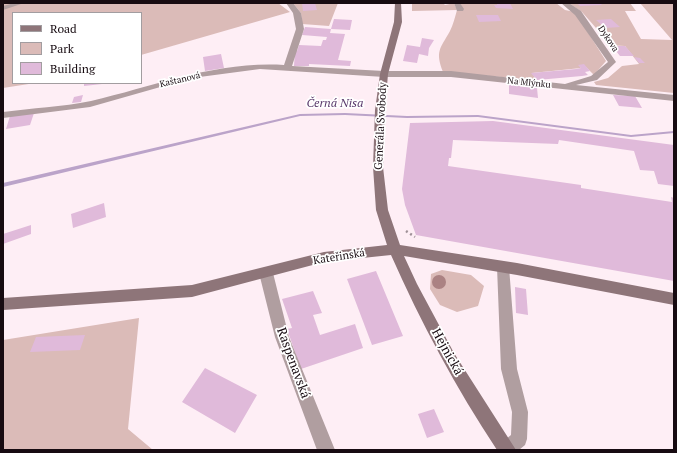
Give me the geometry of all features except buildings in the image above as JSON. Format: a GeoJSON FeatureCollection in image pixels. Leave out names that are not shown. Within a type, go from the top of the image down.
{"type":"FeatureCollection","features":[{"type":"Feature","properties":{"kind":"main road","name":"Generála Svobody"},"geometry":{"type":"LineString","coordinates":[[395,249],[382,210],[378,167],[381,100],[384,74],[398,22],[398,3]]}},
{"type":"Feature","properties":{"kind":"main road","name":"Kateřinská"},"geometry":{"type":"LineString","coordinates":[[3,304],[192,291],[324,257],[395,249],[503,267],[674,299]]}},
{"type":"Feature","properties":{"kind":"main road","name":"Hejnická"},"geometry":{"type":"LineString","coordinates":[[395,249],[412,287],[449,358],[475,402],[507,450]]}},
{"type":"Feature","properties":{"kind":"street"},"geometry":{"type":"LineString","coordinates":[[287,68],[300,29],[297,13],[289,3]]}},
{"type":"Feature","properties":{"kind":"street","name":"Dykova"},"geometry":{"type":"LineString","coordinates":[[560,86],[594,78],[612,62],[578,13],[564,3]]}},
{"type":"Feature","properties":{"kind":"street","name":"Kaštanová"},"geometry":{"type":"LineString","coordinates":[[3,115],[90,104],[191,76],[260,66],[384,74]]}},
{"type":"Feature","properties":{"kind":"street","name":"Na Mlýnku"},"geometry":{"type":"LineString","coordinates":[[384,74],[452,74],[674,98]]}},
{"type":"Feature","properties":{"kind":"street"},"geometry":{"type":"LineString","coordinates":[[503,267],[509,369],[520,412],[519,439],[507,450]]}},
{"type":"Feature","properties":{"kind":"street","name":"Raspenavská"},"geometry":{"type":"LineString","coordinates":[[266,273],[282,337],[326,450]]}},
{"type":"Feature","properties":{"kind":"lane"},"geometry":{"type":"LineString","coordinates":[[3,8],[21,3]]}},
{"type":"Feature","properties":{"kind":"path"},"geometry":{"type":"LineString","coordinates":[[405,226],[407,233],[416,238]]}},
{"type":"Feature","properties":{"kind":"green space"},"geometry":{"type":"Polygon","coordinates":[[[3,3],[278,3],[290,12],[142,55],[142,12],[12,12],[12,84],[29,84],[3,88],[3,3]]]}},
{"type":"Feature","properties":{"kind":"green space"},"geometry":{"type":"Polygon","coordinates":[[[293,3],[338,3],[329,26],[302,24],[301,13],[293,3]]]}},
{"type":"Feature","properties":{"kind":"green space"},"geometry":{"type":"Polygon","coordinates":[[[412,3],[443,3],[445,5],[454,3],[457,10],[412,11],[412,3]]]}},
{"type":"Feature","properties":{"kind":"green space"},"geometry":{"type":"Polygon","coordinates":[[[460,3],[556,3],[565,10],[575,12],[606,61],[594,75],[584,65],[579,65],[581,68],[532,73],[537,80],[443,72],[439,59],[440,50],[451,29],[457,10],[463,10],[460,3]]]}},
{"type":"Feature","properties":{"kind":"green space"},"geometry":{"type":"Polygon","coordinates":[[[569,3],[630,3],[636,11],[625,11],[641,39],[672,40],[640,3],[674,3],[674,93],[596,85],[594,82],[608,78],[622,66],[639,64],[625,46],[607,45],[606,43],[612,41],[607,36],[603,36],[582,12],[569,3]]]}},
{"type":"Feature","properties":{"kind":"green space"},"geometry":{"type":"Polygon","coordinates":[[[442,270],[471,275],[484,286],[478,306],[457,312],[440,305],[430,289],[431,274],[442,270]]]}},
{"type":"Feature","properties":{"kind":"green space"},"geometry":{"type":"Polygon","coordinates":[[[139,318],[128,429],[153,450],[3,450],[3,340],[139,318]]]}},
{"type":"Feature","properties":{"kind":"waterway","name":"Černá Nisa"},"geometry":{"type":"LineString","coordinates":[[3,185],[300,115],[345,114],[407,117],[478,116],[631,136],[674,132]]}}]}
